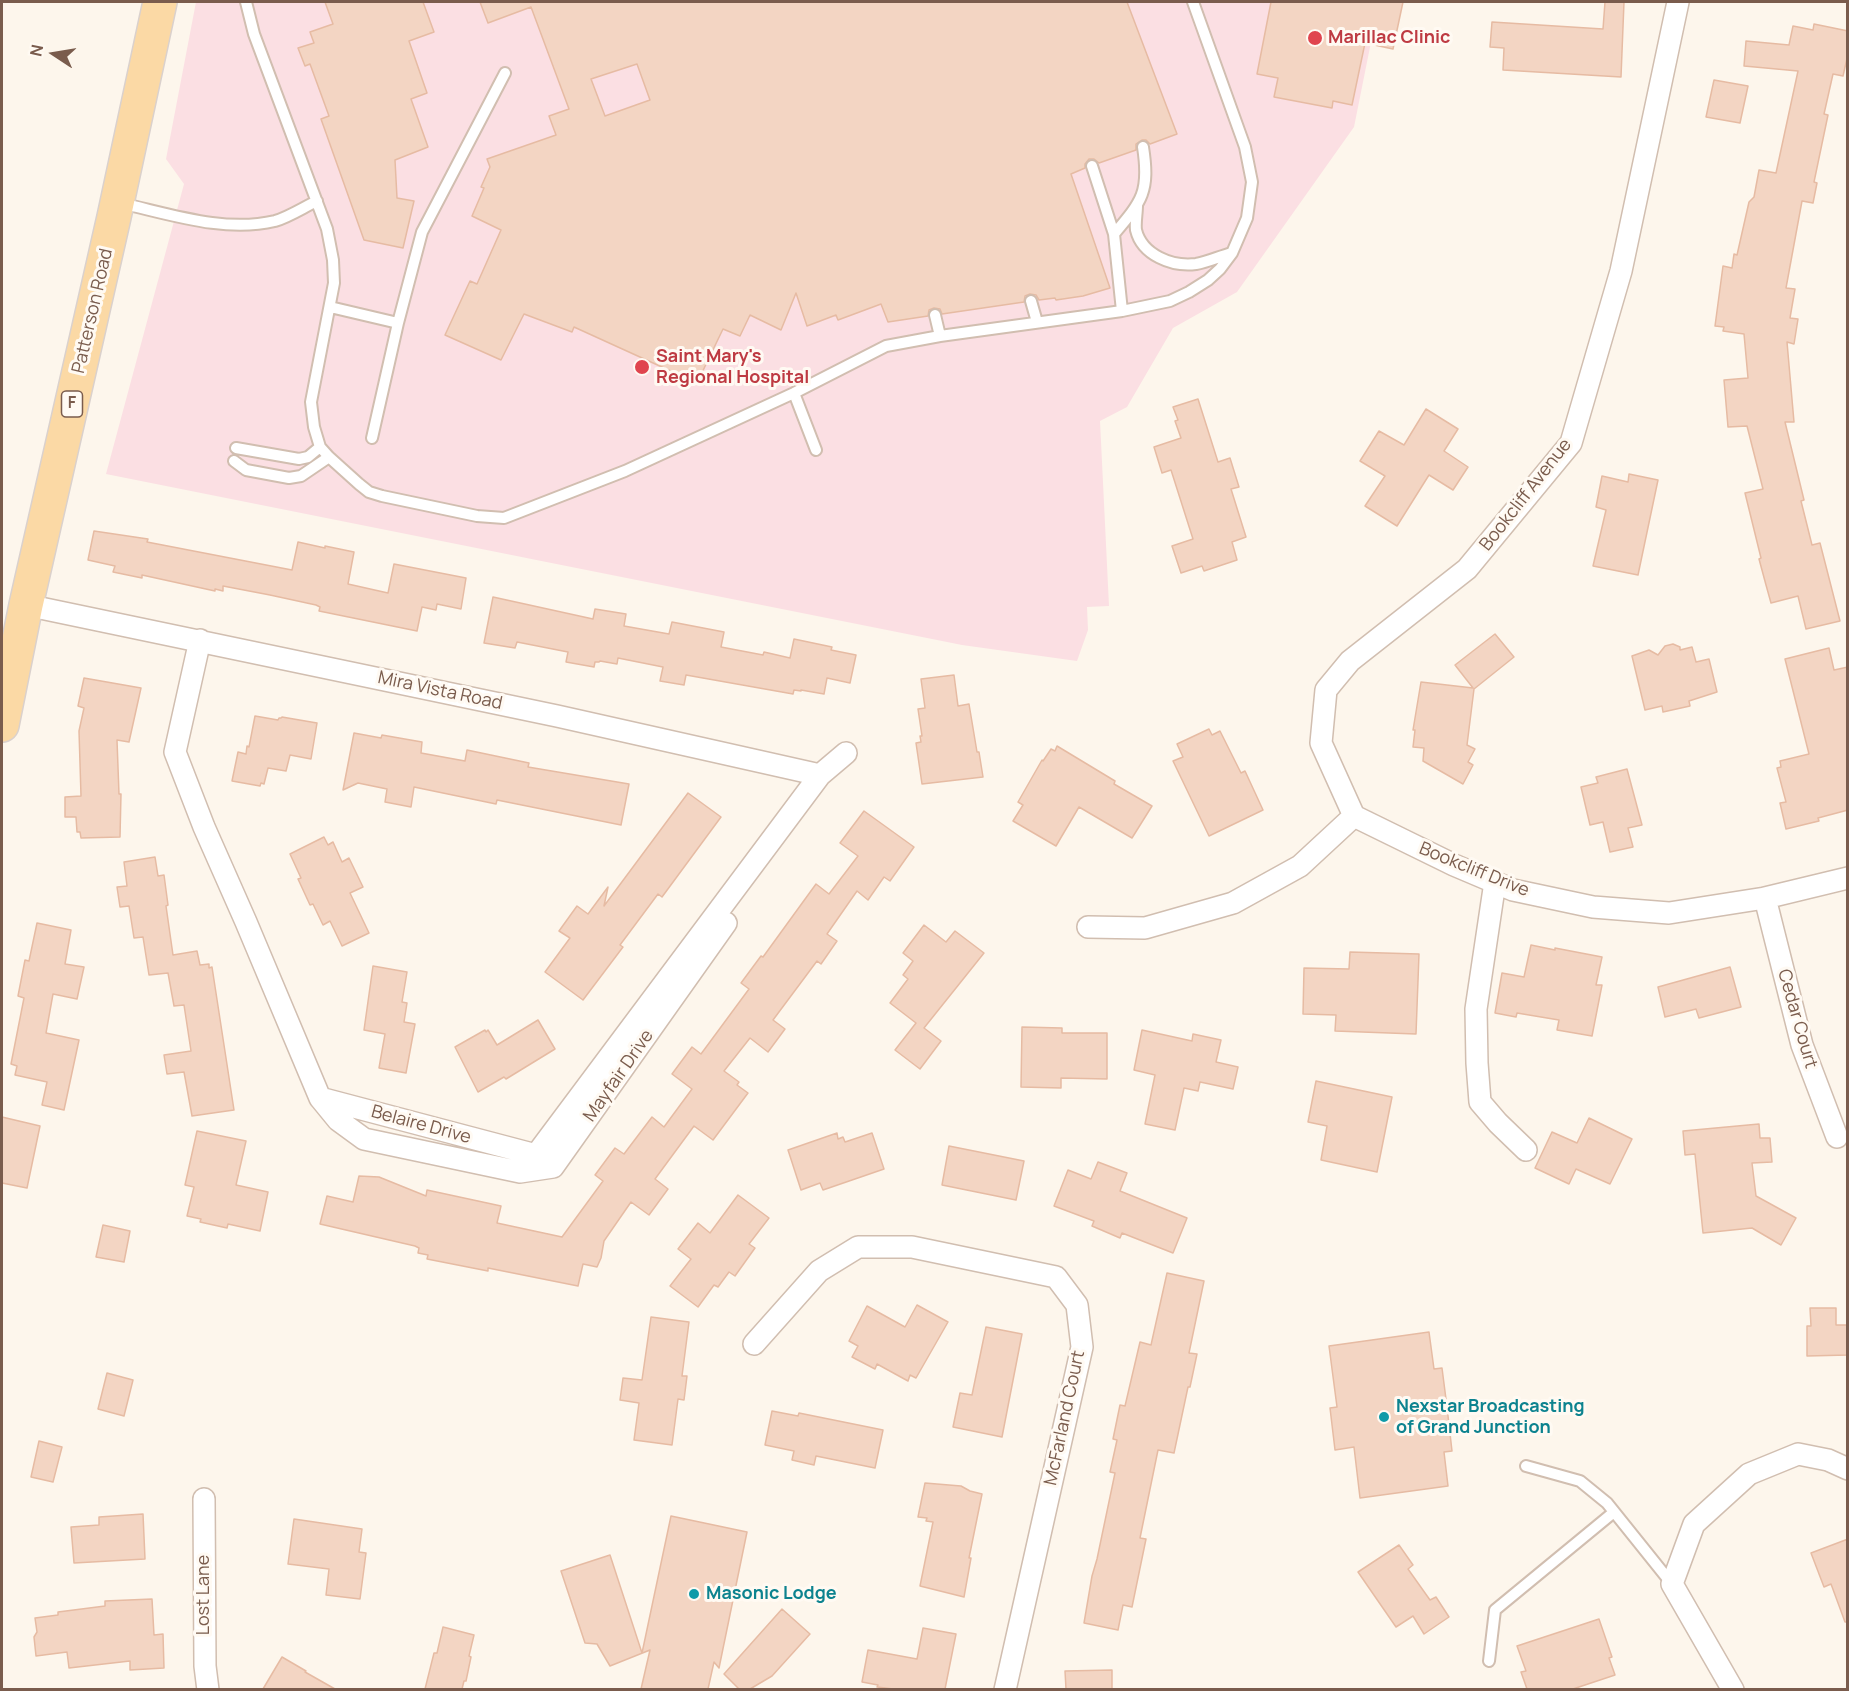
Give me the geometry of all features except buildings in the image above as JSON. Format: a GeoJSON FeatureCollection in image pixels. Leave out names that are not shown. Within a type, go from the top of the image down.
{"type":"FeatureCollection","features":[{"type":"Feature","properties":{"kind":"main road","name":"Patterson Road"},"geometry":{"type":"LineString","coordinates":[[2,725],[26,605],[160,2]]}},
{"type":"Feature","properties":{"kind":"street","name":"Bookcliff Avenue"},"geometry":{"type":"LineString","coordinates":[[1354,816],[1321,743],[1326,690],[1350,661],[1467,569],[1571,443],[1621,271],[1678,2]]}},
{"type":"Feature","properties":{"kind":"street","name":"Mira Vista Road"},"geometry":{"type":"LineString","coordinates":[[26,605],[557,716],[820,775]]}},
{"type":"Feature","properties":{"kind":"street","name":"Belaire Drive"},"geometry":{"type":"LineString","coordinates":[[200,640],[176,752],[204,827],[320,1098],[536,1155],[820,775]]}},
{"type":"Feature","properties":{"kind":"street"},"geometry":{"type":"LineString","coordinates":[[820,775],[846,753]]}},
{"type":"Feature","properties":{"kind":"street","name":"Bookcliff Drive"},"geometry":{"type":"LineString","coordinates":[[1354,816],[1454,865],[1513,890],[1593,907],[1669,913],[1764,898],[1848,878]]}},
{"type":"Feature","properties":{"kind":"street"},"geometry":{"type":"LineString","coordinates":[[1088,927],[1145,928],[1233,903],[1300,866],[1354,816]]}},
{"type":"Feature","properties":{"kind":"street"},"geometry":{"type":"LineString","coordinates":[[1496,882],[1476,1010],[1480,1102],[1526,1150]]}},
{"type":"Feature","properties":{"kind":"street","name":"Cedar Court"},"geometry":{"type":"LineString","coordinates":[[1764,898],[1802,1045],[1837,1137]]}},
{"type":"Feature","properties":{"kind":"street","name":"McFarland Court"},"geometry":{"type":"LineString","coordinates":[[754,1344],[819,1271],[858,1247],[912,1247],[1056,1277],[1077,1305],[1082,1347],[1005,1689]]}},
{"type":"Feature","properties":{"kind":"street"},"geometry":{"type":"LineString","coordinates":[[1733,1689],[1672,1584],[1694,1524],[1749,1474],[1798,1454],[1828,1460],[1848,1469]]}},
{"type":"Feature","properties":{"kind":"street","name":"Lost Lane"},"geometry":{"type":"LineString","coordinates":[[204,1499],[205,1666],[208,1689]]}},
{"type":"Feature","properties":{"kind":"lane"},"geometry":{"type":"LineString","coordinates":[[246,2],[254,34],[327,229],[333,260],[334,283],[311,402],[314,427],[320,447],[329,458],[369,492],[477,516],[504,518],[625,471],[794,393],[886,346],[940,336],[1122,311],[1170,301],[1208,280],[1232,253],[1247,218],[1252,182],[1250,163],[1193,2]]}},
{"type":"Feature","properties":{"kind":"lane"},"geometry":{"type":"LineString","coordinates":[[372,438],[398,323],[422,232],[505,73]]}},
{"type":"Feature","properties":{"kind":"lane"},"geometry":{"type":"LineString","coordinates":[[1143,147],[1145,183],[1137,206],[1136,228],[1143,246],[1161,259],[1177,264],[1197,264],[1232,253]]}},
{"type":"Feature","properties":{"kind":"lane"},"geometry":{"type":"LineString","coordinates":[[1092,166],[1114,234],[1122,311]]}},
{"type":"Feature","properties":{"kind":"lane"},"geometry":{"type":"LineString","coordinates":[[117,202],[202,221],[241,226],[277,220],[317,201]]}},
{"type":"Feature","properties":{"kind":"lane"},"geometry":{"type":"LineString","coordinates":[[1114,234],[1137,206]]}},
{"type":"Feature","properties":{"kind":"lane"},"geometry":{"type":"LineString","coordinates":[[1031,301],[1036,322]]}},
{"type":"Feature","properties":{"kind":"lane"},"geometry":{"type":"LineString","coordinates":[[330,306],[398,323]]}},
{"type":"Feature","properties":{"kind":"lane"},"geometry":{"type":"LineString","coordinates":[[935,315],[940,336]]}},
{"type":"Feature","properties":{"kind":"lane"},"geometry":{"type":"LineString","coordinates":[[794,393],[816,450]]}},
{"type":"Feature","properties":{"kind":"lane"},"geometry":{"type":"LineString","coordinates":[[237,448],[300,459],[308,457],[320,447]]}},
{"type":"Feature","properties":{"kind":"lane"},"geometry":{"type":"LineString","coordinates":[[234,461],[246,470],[289,478],[301,476],[329,458]]}},
{"type":"Feature","properties":{"kind":"lane"},"geometry":{"type":"LineString","coordinates":[[1526,1466],[1580,1481],[1607,1503],[1672,1584]]}},
{"type":"Feature","properties":{"kind":"lane"},"geometry":{"type":"LineString","coordinates":[[1489,1661],[1495,1610],[1614,1512]]}},
{"type":"Feature","properties":{"kind":"shaded area","name":"Saint Mary's Regional Hospital"},"geometry":{"type":"Polygon","coordinates":[[[196,2],[1379,2],[1354,127],[1237,292],[1173,328],[1127,407],[1100,421],[1109,606],[1087,607],[1088,630],[1077,661],[962,645],[106,474],[184,184],[166,159],[196,2]]]}},
{"type":"Feature","properties":{"kind":"place","name":"Marillac Clinic"},"geometry":{"type":"Point","coordinates":[1315,38]}},
{"type":"Feature","properties":{"kind":"place","name":"Saint Mary's Regional Hospital"},"geometry":{"type":"Point","coordinates":[642,367]}},
{"type":"Feature","properties":{"kind":"place","name":"Nexstar Broadcasting of Grand Junction"},"geometry":{"type":"Point","coordinates":[1384,1417]}},
{"type":"Feature","properties":{"kind":"place","name":"Masonic Lodge"},"geometry":{"type":"Point","coordinates":[694,1594]}}]}
